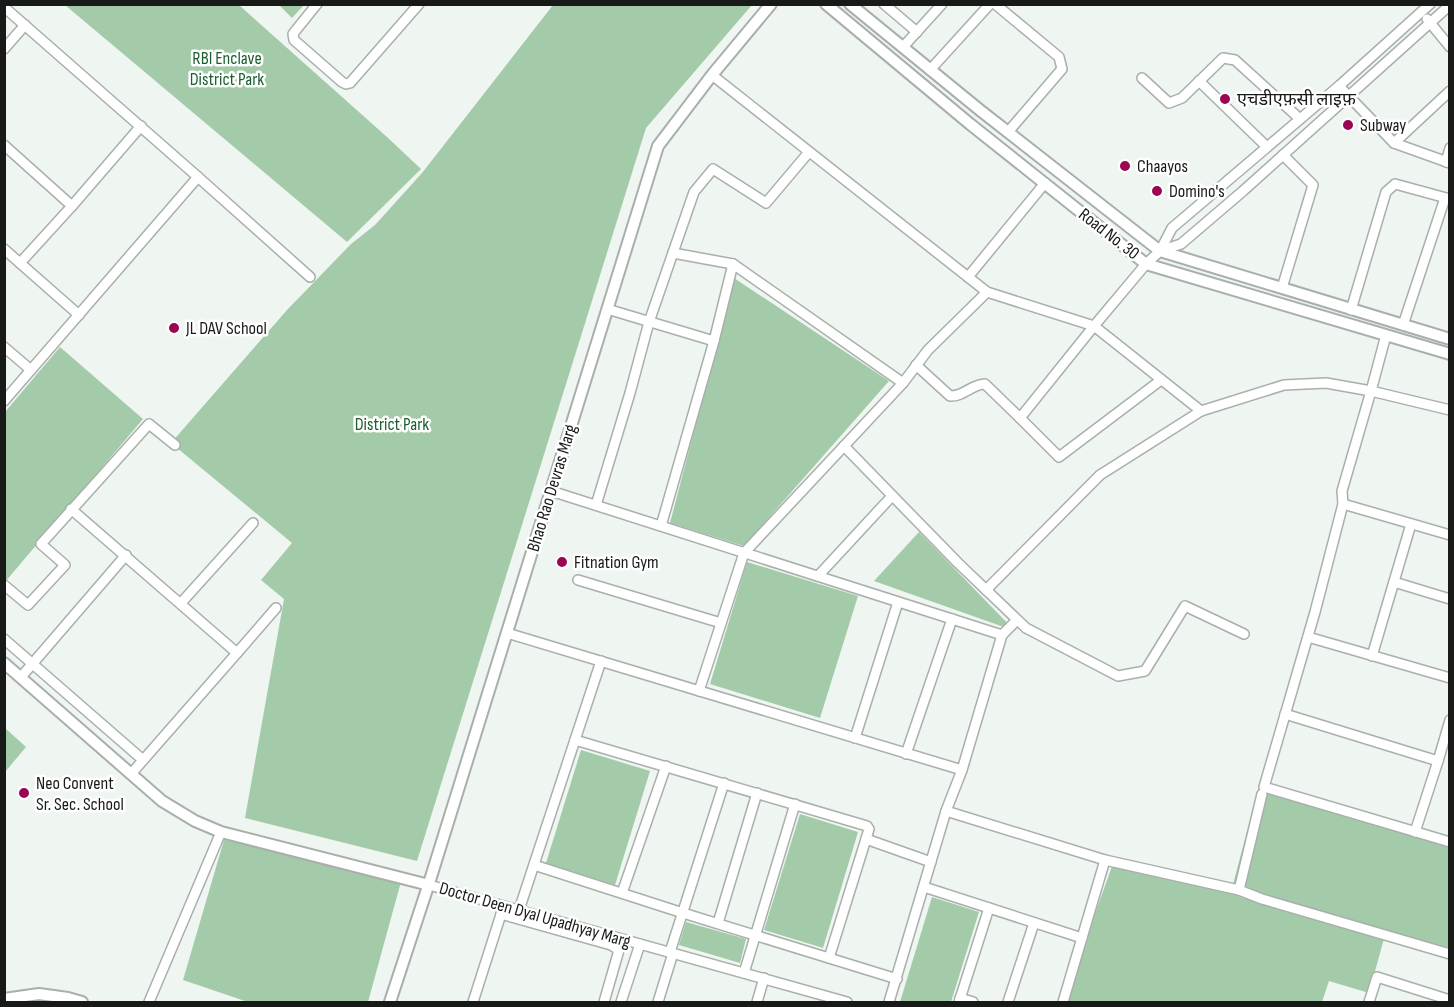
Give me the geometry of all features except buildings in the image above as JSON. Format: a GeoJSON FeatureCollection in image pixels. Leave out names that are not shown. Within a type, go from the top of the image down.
{"type":"FeatureCollection","features":[{"type":"Feature","properties":{"kind":"street"},"geometry":{"type":"LineString","coordinates":[[317,4],[293,34],[294,40],[346,84],[419,4]]}},
{"type":"Feature","properties":{"kind":"street","name":"Bhao Rao Devras Marg"},"geometry":{"type":"LineString","coordinates":[[390,1002],[429,885],[658,146],[712,75],[771,4]]}},
{"type":"Feature","properties":{"kind":"street","name":"Road No. 30"},"geometry":{"type":"LineString","coordinates":[[826,4],[970,124],[1146,264],[1449,354]]}},
{"type":"Feature","properties":{"kind":"street","name":"Road No. 30"},"geometry":{"type":"LineString","coordinates":[[850,4],[1160,251],[1449,339]]}},
{"type":"Feature","properties":{"kind":"street"},"geometry":{"type":"LineString","coordinates":[[884,4],[917,32]]}},
{"type":"Feature","properties":{"kind":"street"},"geometry":{"type":"LineString","coordinates":[[903,47],[942,4]]}},
{"type":"Feature","properties":{"kind":"street"},"geometry":{"type":"LineString","coordinates":[[930,70],[990,4]]}},
{"type":"Feature","properties":{"kind":"street"},"geometry":{"type":"LineString","coordinates":[[995,4],[1059,57],[1062,69],[1008,132]]}},
{"type":"Feature","properties":{"kind":"street"},"geometry":{"type":"LineString","coordinates":[[1020,418],[1094,326],[1146,264],[1160,251],[1172,228],[1339,86],[1430,4]]}},
{"type":"Feature","properties":{"kind":"street"},"geometry":{"type":"LineString","coordinates":[[1160,251],[1181,244],[1449,5]]}},
{"type":"Feature","properties":{"kind":"street"},"geometry":{"type":"LineString","coordinates":[[4,7],[310,277]]}},
{"type":"Feature","properties":{"kind":"street"},"geometry":{"type":"LineString","coordinates":[[1422,12],[1449,47]]}},
{"type":"Feature","properties":{"kind":"street"},"geometry":{"type":"LineString","coordinates":[[4,49],[25,25]]}},
{"type":"Feature","properties":{"kind":"street"},"geometry":{"type":"LineString","coordinates":[[1142,78],[1169,103],[1182,98],[1223,58],[1235,60],[1300,119]]}},
{"type":"Feature","properties":{"kind":"street"},"geometry":{"type":"LineString","coordinates":[[712,75],[987,292],[1094,326],[1201,411]]}},
{"type":"Feature","properties":{"kind":"street"},"geometry":{"type":"LineString","coordinates":[[1199,81],[1267,147]]}},
{"type":"Feature","properties":{"kind":"street"},"geometry":{"type":"LineString","coordinates":[[1339,86],[1394,143],[1448,163],[1449,148]]}},
{"type":"Feature","properties":{"kind":"street"},"geometry":{"type":"LineString","coordinates":[[1394,143],[1449,91]]}},
{"type":"Feature","properties":{"kind":"street"},"geometry":{"type":"LineString","coordinates":[[20,262],[141,126]]}},
{"type":"Feature","properties":{"kind":"street"},"geometry":{"type":"LineString","coordinates":[[4,145],[72,206]]}},
{"type":"Feature","properties":{"kind":"street"},"geometry":{"type":"LineString","coordinates":[[596,505],[649,322],[694,192],[713,169],[766,203],[809,152]]}},
{"type":"Feature","properties":{"kind":"street"},"geometry":{"type":"LineString","coordinates":[[1282,288],[1312,185],[1283,155]]}},
{"type":"Feature","properties":{"kind":"street"},"geometry":{"type":"LineString","coordinates":[[4,401],[198,177]]}},
{"type":"Feature","properties":{"kind":"street"},"geometry":{"type":"LineString","coordinates":[[968,277],[1045,183]]}},
{"type":"Feature","properties":{"kind":"street"},"geometry":{"type":"LineString","coordinates":[[1351,310],[1386,192],[1395,184],[1447,199],[1403,325]]}},
{"type":"Feature","properties":{"kind":"street"},"geometry":{"type":"LineString","coordinates":[[4,249],[79,315]]}},
{"type":"Feature","properties":{"kind":"street"},"geometry":{"type":"LineString","coordinates":[[673,253],[733,264],[903,383]]}},
{"type":"Feature","properties":{"kind":"street"},"geometry":{"type":"LineString","coordinates":[[661,526],[714,341],[733,264]]}},
{"type":"Feature","properties":{"kind":"street"},"geometry":{"type":"LineString","coordinates":[[699,691],[744,552],[903,383],[928,350],[987,292]]}},
{"type":"Feature","properties":{"kind":"street"},"geometry":{"type":"LineString","coordinates":[[607,309],[714,341]]}},
{"type":"Feature","properties":{"kind":"street"},"geometry":{"type":"LineString","coordinates":[[1386,335],[1342,491],[1342,504],[1308,637],[1264,787],[1449,842]]}},
{"type":"Feature","properties":{"kind":"street"},"geometry":{"type":"LineString","coordinates":[[4,346],[31,370]]}},
{"type":"Feature","properties":{"kind":"street"},"geometry":{"type":"LineString","coordinates":[[916,365],[950,396],[956,397],[979,384],[985,384],[1059,457],[1161,380]]}},
{"type":"Feature","properties":{"kind":"street"},"geometry":{"type":"LineString","coordinates":[[986,590],[1100,475],[1201,411],[1284,385],[1326,382],[1449,410]]}},
{"type":"Feature","properties":{"kind":"street"},"geometry":{"type":"LineString","coordinates":[[4,585],[28,605],[65,565],[41,543],[149,424],[175,445]]}},
{"type":"Feature","properties":{"kind":"street"},"geometry":{"type":"LineString","coordinates":[[844,446],[1026,628],[1118,676],[1145,671],[1185,606],[1244,634]]}},
{"type":"Feature","properties":{"kind":"street"},"geometry":{"type":"LineString","coordinates":[[551,491],[1002,635]]}},
{"type":"Feature","properties":{"kind":"street"},"geometry":{"type":"LineString","coordinates":[[818,576],[892,496]]}},
{"type":"Feature","properties":{"kind":"street"},"geometry":{"type":"LineString","coordinates":[[1342,504],[1449,536]]}},
{"type":"Feature","properties":{"kind":"street"},"geometry":{"type":"LineString","coordinates":[[71,508],[237,653]]}},
{"type":"Feature","properties":{"kind":"street"},"geometry":{"type":"LineString","coordinates":[[181,603],[253,523]]}},
{"type":"Feature","properties":{"kind":"street"},"geometry":{"type":"LineString","coordinates":[[1372,656],[1411,524]]}},
{"type":"Feature","properties":{"kind":"street"},"geometry":{"type":"LineString","coordinates":[[21,677],[126,555]]}},
{"type":"Feature","properties":{"kind":"street"},"geometry":{"type":"LineString","coordinates":[[578,580],[721,623]]}},
{"type":"Feature","properties":{"kind":"street"},"geometry":{"type":"LineString","coordinates":[[1394,582],[1449,598]]}},
{"type":"Feature","properties":{"kind":"street"},"geometry":{"type":"LineString","coordinates":[[855,738],[898,602]]}},
{"type":"Feature","properties":{"kind":"street"},"geometry":{"type":"LineString","coordinates":[[131,774],[276,608]]}},
{"type":"Feature","properties":{"kind":"street"},"geometry":{"type":"LineString","coordinates":[[906,754],[952,619]]}},
{"type":"Feature","properties":{"kind":"street"},"geometry":{"type":"LineString","coordinates":[[890,1002],[946,811],[962,770],[1002,635],[1017,620]]}},
{"type":"Feature","properties":{"kind":"street"},"geometry":{"type":"LineString","coordinates":[[507,633],[962,770]]}},
{"type":"Feature","properties":{"kind":"street"},"geometry":{"type":"LineString","coordinates":[[1308,637],[1449,678]]}},
{"type":"Feature","properties":{"kind":"street"},"geometry":{"type":"LineString","coordinates":[[4,639],[143,760]]}},
{"type":"Feature","properties":{"kind":"street"},"geometry":{"type":"LineString","coordinates":[[519,910],[602,661]]}},
{"type":"Feature","properties":{"kind":"street","name":"Doctor Deen Dyal Upadhyay Marg"},"geometry":{"type":"LineString","coordinates":[[4,663],[162,801],[195,821],[221,832],[429,885],[502,910],[519,910],[764,978],[818,998],[847,1002]]}},
{"type":"Feature","properties":{"kind":"street"},"geometry":{"type":"LineString","coordinates":[[1285,714],[1438,761]]}},
{"type":"Feature","properties":{"kind":"street"},"geometry":{"type":"LineString","coordinates":[[1415,832],[1449,720]]}},
{"type":"Feature","properties":{"kind":"street"},"geometry":{"type":"LineString","coordinates":[[575,740],[865,824],[869,829],[829,958]]}},
{"type":"Feature","properties":{"kind":"street"},"geometry":{"type":"LineString","coordinates":[[622,893],[666,766]]}},
{"type":"Feature","properties":{"kind":"street"},"geometry":{"type":"LineString","coordinates":[[658,1002],[724,783]]}},
{"type":"Feature","properties":{"kind":"street"},"geometry":{"type":"LineString","coordinates":[[718,923],[757,793]]}},
{"type":"Feature","properties":{"kind":"street"},"geometry":{"type":"LineString","coordinates":[[1239,890],[1262,794]]}},
{"type":"Feature","properties":{"kind":"street"},"geometry":{"type":"LineString","coordinates":[[744,973],[795,804]]}},
{"type":"Feature","properties":{"kind":"street"},"geometry":{"type":"LineString","coordinates":[[946,811],[1105,860],[1239,890],[1449,954]]}},
{"type":"Feature","properties":{"kind":"street"},"geometry":{"type":"LineString","coordinates":[[149,1002],[221,832]]}},
{"type":"Feature","properties":{"kind":"street"},"geometry":{"type":"LineString","coordinates":[[866,839],[931,862]]}},
{"type":"Feature","properties":{"kind":"street"},"geometry":{"type":"LineString","coordinates":[[1063,1002],[1105,860]]}},
{"type":"Feature","properties":{"kind":"street"},"geometry":{"type":"LineString","coordinates":[[534,865],[897,979]]}},
{"type":"Feature","properties":{"kind":"street"},"geometry":{"type":"LineString","coordinates":[[924,887],[1082,938]]}},
{"type":"Feature","properties":{"kind":"street"},"geometry":{"type":"LineString","coordinates":[[973,1002],[960,1000],[989,908]]}},
{"type":"Feature","properties":{"kind":"street"},"geometry":{"type":"LineString","coordinates":[[473,1002],[502,910],[611,945],[620,950],[604,1002]]}},
{"type":"Feature","properties":{"kind":"street"},"geometry":{"type":"LineString","coordinates":[[1008,1002],[1034,923]]}},
{"type":"Feature","properties":{"kind":"street"},"geometry":{"type":"LineString","coordinates":[[621,1002],[640,944]]}},
{"type":"Feature","properties":{"kind":"street"},"geometry":{"type":"LineString","coordinates":[[1369,1002],[1377,977],[1449,1000]]}},
{"type":"Feature","properties":{"kind":"street"},"geometry":{"type":"LineString","coordinates":[[757,1002],[764,978]]}},
{"type":"Feature","properties":{"kind":"street"},"geometry":{"type":"LineString","coordinates":[[4,999],[39,993],[82,1002]]}},
{"type":"Feature","properties":{"kind":"green space","name":"RBI Enclave District Park"},"geometry":{"type":"Polygon","coordinates":[[[65,5],[239,5],[421,169],[347,242],[65,5]]]}},
{"type":"Feature","properties":{"kind":"green space"},"geometry":{"type":"Polygon","coordinates":[[[279,5],[304,5],[292,18],[279,5]]]}},
{"type":"Feature","properties":{"kind":"green space","name":"District Park"},"geometry":{"type":"Polygon","coordinates":[[[553,5],[752,5],[646,128],[417,861],[245,818],[284,599],[261,580],[292,543],[171,443],[287,310],[351,244],[375,225],[422,173],[553,5]]]}},
{"type":"Feature","properties":{"kind":"green space"},"geometry":{"type":"Polygon","coordinates":[[[734,278],[889,381],[744,546],[670,523],[734,278]]]}},
{"type":"Feature","properties":{"kind":"green space"},"geometry":{"type":"Polygon","coordinates":[[[60,347],[143,419],[5,582],[5,412],[60,347]]]}},
{"type":"Feature","properties":{"kind":"green space"},"geometry":{"type":"Polygon","coordinates":[[[919,532],[1015,631],[874,581],[919,532]]]}},
{"type":"Feature","properties":{"kind":"green space"},"geometry":{"type":"Polygon","coordinates":[[[747,562],[858,596],[820,718],[710,684],[747,562]]]}},
{"type":"Feature","properties":{"kind":"green space"},"geometry":{"type":"Polygon","coordinates":[[[5,728],[26,747],[5,772],[5,728]]]}},
{"type":"Feature","properties":{"kind":"green space"},"geometry":{"type":"Polygon","coordinates":[[[581,750],[650,771],[615,885],[546,863],[581,750]]]}},
{"type":"Feature","properties":{"kind":"green space"},"geometry":{"type":"Polygon","coordinates":[[[1258,790],[1449,847],[1449,954],[1385,935],[1369,993],[1329,981],[1322,1002],[1063,1002],[1115,858],[1231,892],[1258,790]]]}},
{"type":"Feature","properties":{"kind":"green space"},"geometry":{"type":"Polygon","coordinates":[[[800,814],[858,832],[823,948],[764,930],[800,814]]]}},
{"type":"Feature","properties":{"kind":"green space"},"geometry":{"type":"Polygon","coordinates":[[[224,840],[402,878],[368,1002],[248,1002],[183,980],[224,840]]]}},
{"type":"Feature","properties":{"kind":"green space"},"geometry":{"type":"Polygon","coordinates":[[[932,897],[979,912],[951,1002],[900,1002],[932,897]]]}},
{"type":"Feature","properties":{"kind":"green space"},"geometry":{"type":"Polygon","coordinates":[[[686,922],[746,939],[740,963],[679,945],[686,922]]]}},
{"type":"Feature","properties":{"kind":"place","name":"एचडीएफ़सी लाइफ़"},"geometry":{"type":"Point","coordinates":[1225,99]}},
{"type":"Feature","properties":{"kind":"place","name":"Subway"},"geometry":{"type":"Point","coordinates":[1348,125]}},
{"type":"Feature","properties":{"kind":"place","name":"Chaayos"},"geometry":{"type":"Point","coordinates":[1125,166]}},
{"type":"Feature","properties":{"kind":"place","name":"Domino's"},"geometry":{"type":"Point","coordinates":[1157,191]}},
{"type":"Feature","properties":{"kind":"place","name":"JL DAV School"},"geometry":{"type":"Point","coordinates":[174,328]}},
{"type":"Feature","properties":{"kind":"place","name":"Fitnation Gym"},"geometry":{"type":"Point","coordinates":[562,562]}},
{"type":"Feature","properties":{"kind":"place","name":"Neo Convent Sr. Sec. School"},"geometry":{"type":"Point","coordinates":[24,793]}}]}
